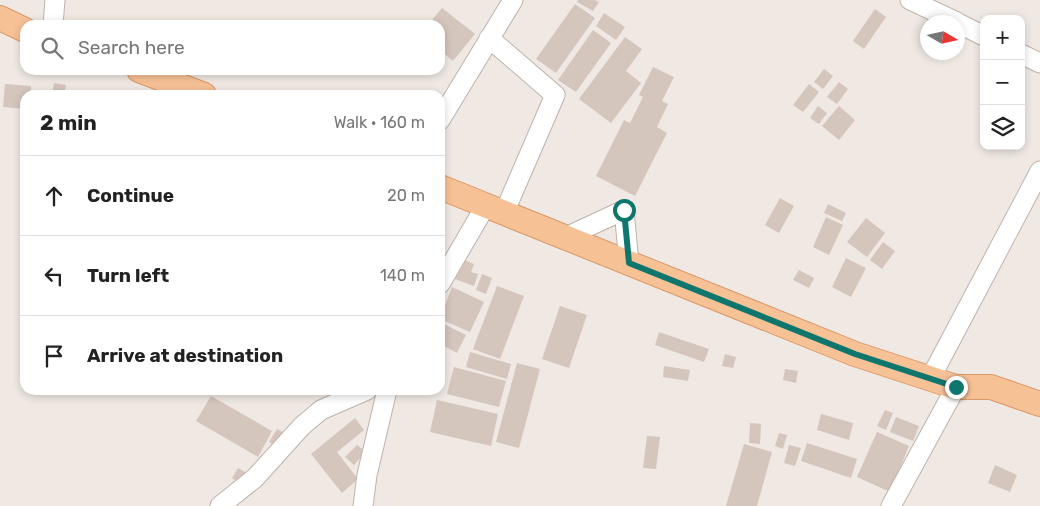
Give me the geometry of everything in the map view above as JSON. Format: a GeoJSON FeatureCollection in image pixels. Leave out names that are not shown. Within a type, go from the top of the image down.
{"type":"FeatureCollection","features":[{"type":"Feature","properties":{"kind":"main road"},"geometry":{"type":"LineString","coordinates":[[0,18],[20,28]]}},
{"type":"Feature","properties":{"kind":"main road"},"geometry":{"type":"LineString","coordinates":[[152,75],[191,90]]}},
{"type":"Feature","properties":{"kind":"main road"},"geometry":{"type":"LineString","coordinates":[[445,189],[855,354],[956,387],[991,387],[1040,404]]}},
{"type":"Feature","properties":{"kind":"street"},"geometry":{"type":"LineString","coordinates":[[53,20],[55,0]]}},
{"type":"Feature","properties":{"kind":"street"},"geometry":{"type":"LineString","coordinates":[[445,112],[513,0]]}},
{"type":"Feature","properties":{"kind":"street"},"geometry":{"type":"LineString","coordinates":[[910,0],[941,15]]}},
{"type":"Feature","properties":{"kind":"street"},"geometry":{"type":"LineString","coordinates":[[965,27],[980,34]]}},
{"type":"Feature","properties":{"kind":"street"},"geometry":{"type":"LineString","coordinates":[[445,277],[495,209],[555,95],[489,38]]}},
{"type":"Feature","properties":{"kind":"street"},"geometry":{"type":"LineString","coordinates":[[1025,56],[1040,63]]}},
{"type":"Feature","properties":{"kind":"street"},"geometry":{"type":"LineString","coordinates":[[930,379],[1040,171]]}},
{"type":"Feature","properties":{"kind":"street"},"geometry":{"type":"LineString","coordinates":[[566,237],[624,210],[629,263]]}},
{"type":"Feature","properties":{"kind":"street"},"geometry":{"type":"LineString","coordinates":[[891,506],[956,387]]}},
{"type":"Feature","properties":{"kind":"street"},"geometry":{"type":"LineString","coordinates":[[220,506],[255,478],[302,426],[321,410],[356,395]]}},
{"type":"Feature","properties":{"kind":"street"},"geometry":{"type":"LineString","coordinates":[[364,506],[367,475],[386,395]]}},
{"type":"Feature","properties":{"kind":"building"},"geometry":{"type":"Polygon","coordinates":[[[578,0],[595,0],[599,2],[593,11],[577,2],[578,0]]]}},
{"type":"Feature","properties":{"kind":"building"},"geometry":{"type":"Polygon","coordinates":[[[575,4],[595,18],[556,73],[536,59],[575,4]]]}},
{"type":"Feature","properties":{"kind":"building"},"geometry":{"type":"Polygon","coordinates":[[[442,8],[475,34],[453,61],[445,54],[445,20],[432,20],[442,8]]]}},
{"type":"Feature","properties":{"kind":"building"},"geometry":{"type":"Polygon","coordinates":[[[875,9],[886,17],[864,49],[853,41],[875,9]]]}},
{"type":"Feature","properties":{"kind":"building"},"geometry":{"type":"Polygon","coordinates":[[[604,13],[625,27],[616,40],[596,26],[604,13]]]}},
{"type":"Feature","properties":{"kind":"building"},"geometry":{"type":"Polygon","coordinates":[[[593,30],[611,43],[576,92],[558,80],[593,30]]]}},
{"type":"Feature","properties":{"kind":"building"},"geometry":{"type":"Polygon","coordinates":[[[625,37],[642,49],[626,71],[641,83],[611,123],[579,99],[625,37]]]}},
{"type":"Feature","properties":{"kind":"building"},"geometry":{"type":"Polygon","coordinates":[[[653,67],[674,77],[662,101],[668,104],[657,127],[667,133],[635,196],[596,176],[624,120],[630,123],[643,97],[639,95],[653,67]]]}},
{"type":"Feature","properties":{"kind":"building"},"geometry":{"type":"Polygon","coordinates":[[[824,69],[833,76],[823,89],[814,82],[824,69]]]}},
{"type":"Feature","properties":{"kind":"building"},"geometry":{"type":"Polygon","coordinates":[[[839,82],[848,89],[837,104],[827,97],[839,82]]]}},
{"type":"Feature","properties":{"kind":"building"},"geometry":{"type":"Polygon","coordinates":[[[54,83],[66,85],[65,90],[53,90],[54,83]]]}},
{"type":"Feature","properties":{"kind":"building"},"geometry":{"type":"Polygon","coordinates":[[[5,84],[31,86],[31,90],[20,90],[20,109],[3,107],[5,84]]]}},
{"type":"Feature","properties":{"kind":"building"},"geometry":{"type":"Polygon","coordinates":[[[809,84],[819,92],[803,112],[793,105],[809,84]]]}},
{"type":"Feature","properties":{"kind":"building"},"geometry":{"type":"Polygon","coordinates":[[[818,106],[827,113],[819,124],[810,118],[818,106]]]}},
{"type":"Feature","properties":{"kind":"building"},"geometry":{"type":"Polygon","coordinates":[[[839,106],[855,120],[839,140],[822,126],[839,106]]]}},
{"type":"Feature","properties":{"kind":"building"},"geometry":{"type":"Polygon","coordinates":[[[780,198],[794,206],[779,233],[765,225],[780,198]]]}},
{"type":"Feature","properties":{"kind":"building"},"geometry":{"type":"Polygon","coordinates":[[[828,204],[846,213],[842,221],[824,213],[828,204]]]}},
{"type":"Feature","properties":{"kind":"building"},"geometry":{"type":"Polygon","coordinates":[[[826,217],[843,225],[829,255],[813,247],[826,217]]]}},
{"type":"Feature","properties":{"kind":"building"},"geometry":{"type":"Polygon","coordinates":[[[866,218],[885,233],[867,257],[847,242],[866,218]]]}},
{"type":"Feature","properties":{"kind":"building"},"geometry":{"type":"Polygon","coordinates":[[[883,242],[895,251],[882,269],[870,260],[883,242]]]}},
{"type":"Feature","properties":{"kind":"building"},"geometry":{"type":"Polygon","coordinates":[[[846,258],[866,268],[851,297],[832,287],[846,258]]]}},
{"type":"Feature","properties":{"kind":"building"},"geometry":{"type":"Polygon","coordinates":[[[462,259],[474,264],[471,272],[478,274],[474,286],[455,279],[462,259]]]}},
{"type":"Feature","properties":{"kind":"building"},"geometry":{"type":"Polygon","coordinates":[[[799,270],[814,278],[809,288],[793,280],[799,270]]]}},
{"type":"Feature","properties":{"kind":"building"},"geometry":{"type":"Polygon","coordinates":[[[482,274],[492,278],[486,294],[476,290],[482,274]]]}},
{"type":"Feature","properties":{"kind":"building"},"geometry":{"type":"Polygon","coordinates":[[[497,286],[524,296],[500,359],[473,349],[497,286]]]}},
{"type":"Feature","properties":{"kind":"building"},"geometry":{"type":"Polygon","coordinates":[[[452,287],[484,302],[470,332],[445,321],[445,306],[452,287]]]}},
{"type":"Feature","properties":{"kind":"building"},"geometry":{"type":"Polygon","coordinates":[[[560,306],[587,315],[569,368],[542,359],[560,306]]]}},
{"type":"Feature","properties":{"kind":"building"},"geometry":{"type":"Polygon","coordinates":[[[445,324],[466,335],[457,353],[445,347],[445,324]]]}},
{"type":"Feature","properties":{"kind":"building"},"geometry":{"type":"Polygon","coordinates":[[[659,332],[709,349],[704,362],[655,345],[659,332]]]}},
{"type":"Feature","properties":{"kind":"building"},"geometry":{"type":"Polygon","coordinates":[[[470,352],[511,364],[507,379],[466,367],[470,352]]]}},
{"type":"Feature","properties":{"kind":"building"},"geometry":{"type":"Polygon","coordinates":[[[725,354],[736,357],[733,368],[722,366],[725,354]]]}},
{"type":"Feature","properties":{"kind":"building"},"geometry":{"type":"Polygon","coordinates":[[[517,363],[540,369],[519,448],[496,442],[517,363]]]}},
{"type":"Feature","properties":{"kind":"building"},"geometry":{"type":"Polygon","coordinates":[[[664,366],[690,370],[688,381],[663,377],[664,366]]]}},
{"type":"Feature","properties":{"kind":"building"},"geometry":{"type":"Polygon","coordinates":[[[454,367],[506,381],[499,407],[447,394],[454,367]]]}},
{"type":"Feature","properties":{"kind":"building"},"geometry":{"type":"Polygon","coordinates":[[[785,369],[798,371],[796,383],[783,380],[785,369]]]}},
{"type":"Feature","properties":{"kind":"building"},"geometry":{"type":"Polygon","coordinates":[[[211,396],[272,431],[258,457],[196,421],[211,396]]]}},
{"type":"Feature","properties":{"kind":"building"},"geometry":{"type":"Polygon","coordinates":[[[437,400],[498,414],[491,446],[430,432],[437,400]]]}},
{"type":"Feature","properties":{"kind":"building"},"geometry":{"type":"Polygon","coordinates":[[[885,410],[893,413],[886,430],[877,426],[885,410]]]}},
{"type":"Feature","properties":{"kind":"building"},"geometry":{"type":"Polygon","coordinates":[[[821,414],[853,423],[849,440],[817,430],[821,414]]]}},
{"type":"Feature","properties":{"kind":"building"},"geometry":{"type":"Polygon","coordinates":[[[896,417],[919,426],[913,441],[890,432],[896,417]]]}},
{"type":"Feature","properties":{"kind":"building"},"geometry":{"type":"Polygon","coordinates":[[[355,418],[364,430],[337,452],[358,479],[342,493],[311,454],[355,418]]]}},
{"type":"Feature","properties":{"kind":"building"},"geometry":{"type":"Polygon","coordinates":[[[750,423],[761,424],[760,444],[749,443],[750,423]]]}},
{"type":"Feature","properties":{"kind":"building"},"geometry":{"type":"Polygon","coordinates":[[[277,429],[285,433],[277,447],[269,442],[277,429]]]}},
{"type":"Feature","properties":{"kind":"building"},"geometry":{"type":"Polygon","coordinates":[[[877,432],[909,446],[890,492],[857,477],[877,432]]]}},
{"type":"Feature","properties":{"kind":"building"},"geometry":{"type":"Polygon","coordinates":[[[779,433],[787,435],[783,449],[775,446],[779,433]]]}},
{"type":"Feature","properties":{"kind":"building"},"geometry":{"type":"Polygon","coordinates":[[[647,436],[660,437],[656,469],[643,468],[647,436]]]}},
{"type":"Feature","properties":{"kind":"building"},"geometry":{"type":"Polygon","coordinates":[[[807,443],[857,459],[851,478],[801,461],[807,443]]]}},
{"type":"Feature","properties":{"kind":"building"},"geometry":{"type":"Polygon","coordinates":[[[744,444],[772,452],[757,506],[726,506],[744,444]]]}},
{"type":"Feature","properties":{"kind":"building"},"geometry":{"type":"Polygon","coordinates":[[[357,445],[366,452],[354,465],[345,457],[357,445]]]}},
{"type":"Feature","properties":{"kind":"building"},"geometry":{"type":"Polygon","coordinates":[[[789,445],[801,448],[795,466],[784,463],[789,445]]]}},
{"type":"Feature","properties":{"kind":"building"},"geometry":{"type":"Polygon","coordinates":[[[995,465],[1017,475],[1010,492],[988,483],[995,465]]]}},
{"type":"Feature","properties":{"kind":"building"},"geometry":{"type":"Polygon","coordinates":[[[238,468],[247,473],[241,484],[232,478],[238,468]]]}},
{"type":"Feature","properties":{"kind":"route"},"geometry":{"type":"LineString","coordinates":[[624,210],[629,263],[855,354],[956,387]]}}]}
